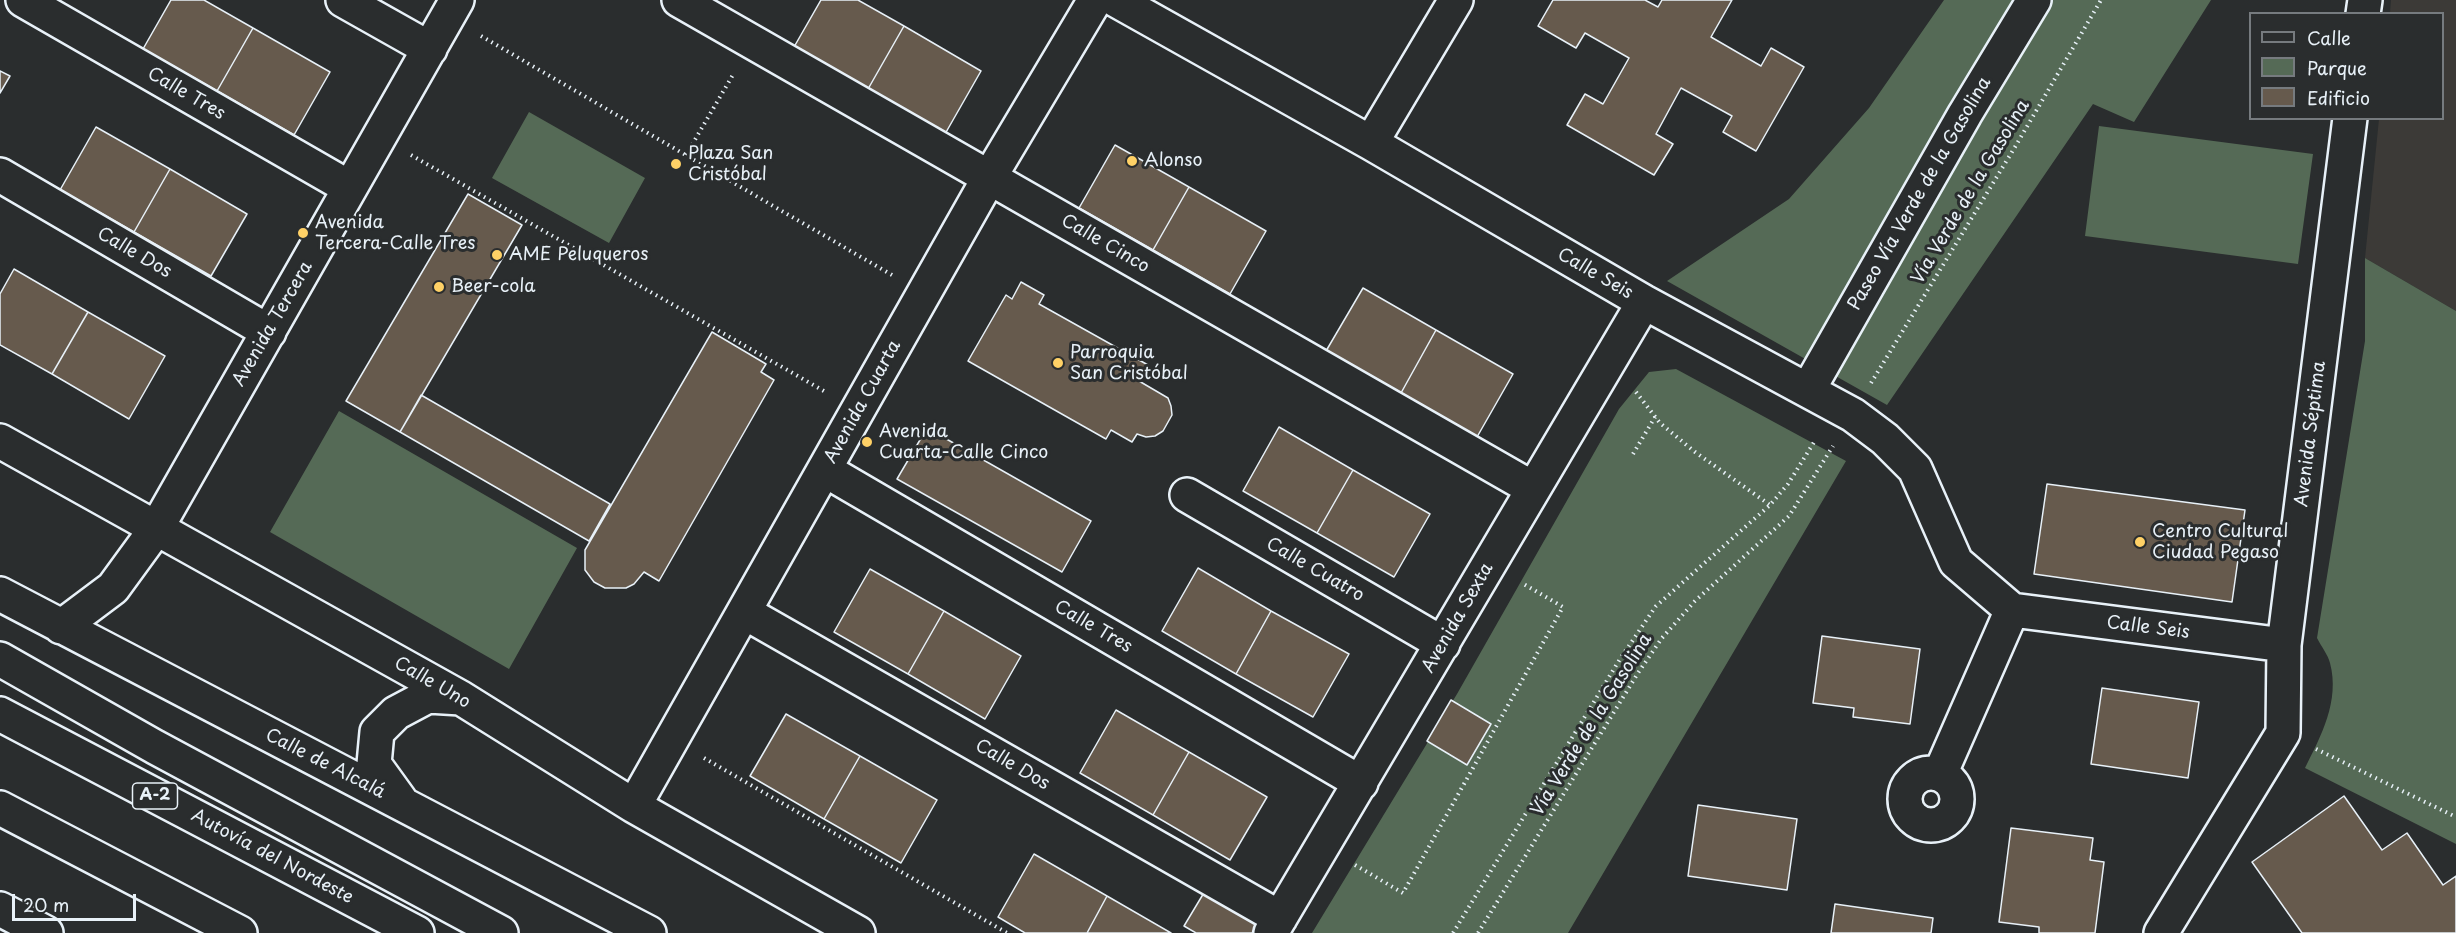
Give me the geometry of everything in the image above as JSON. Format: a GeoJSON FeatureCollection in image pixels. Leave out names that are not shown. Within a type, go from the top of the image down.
{"type":"FeatureCollection","features":[{"type":"Feature","properties":{"kind":"main road","name":"Calle Tres"},"geometry":{"type":"LineString","coordinates":[[23,0],[350,188]]}},
{"type":"Feature","properties":{"kind":"main road"},"geometry":{"type":"LineString","coordinates":[[343,0],[429,49]]}},
{"type":"Feature","properties":{"kind":"main road","name":"Calle Cinco"},"geometry":{"type":"LineString","coordinates":[[679,0],[1532,488]]}},
{"type":"Feature","properties":{"kind":"main road","name":"Avenida Cuarta"},"geometry":{"type":"LineString","coordinates":[[634,806],[989,178],[1095,0]]}},
{"type":"Feature","properties":{"kind":"main road","name":"Calle Seis"},"geometry":{"type":"LineString","coordinates":[[1116,0],[1371,142],[1644,302],[1808,390],[1838,421],[1885,439],[1915,469],[1956,562],[2012,610],[2284,645]]}},
{"type":"Feature","properties":{"kind":"main road"},"geometry":{"type":"LineString","coordinates":[[1371,142],[1456,0]]}},
{"type":"Feature","properties":{"kind":"main road","name":"Paseo Vía Verde de la Gasolina"},"geometry":{"type":"LineString","coordinates":[[1808,390],[1965,114],[2034,0]]}},
{"type":"Feature","properties":{"kind":"main road","name":"Avenida Tercera"},"geometry":{"type":"LineString","coordinates":[[62,627],[113,588],[156,529],[452,8]]}},
{"type":"Feature","properties":{"kind":"main road","name":"Avenida Séptima"},"geometry":{"type":"LineString","coordinates":[[2162,933],[2283,733],[2284,645],[2350,120]]}},
{"type":"Feature","properties":{"kind":"main road","name":"Calle Dos"},"geometry":{"type":"LineString","coordinates":[[0,175],[269,332]]}},
{"type":"Feature","properties":{"kind":"main road","name":"Avenida Sexta"},"geometry":{"type":"LineString","coordinates":[[1276,925],[1443,644],[1532,488],[1644,302]]}},
{"type":"Feature","properties":{"kind":"main road","name":"Calle Uno"},"geometry":{"type":"LineString","coordinates":[[0,441],[461,698],[634,806],[858,933]]}},
{"type":"Feature","properties":{"kind":"main road","name":"Calle Tres"},"geometry":{"type":"LineString","coordinates":[[825,470],[1361,783]]}},
{"type":"Feature","properties":{"kind":"main road","name":"Calle Cuatro"},"geometry":{"type":"LineString","coordinates":[[1187,495],[1443,644]]}},
{"type":"Feature","properties":{"kind":"main road","name":"Calle de Alcalá"},"geometry":{"type":"LineString","coordinates":[[0,594],[649,933]]}},
{"type":"Feature","properties":{"kind":"main road"},"geometry":{"type":"LineString","coordinates":[[1940,774],[2012,610]]}},
{"type":"Feature","properties":{"kind":"main road","name":"Calle Dos"},"geometry":{"type":"LineString","coordinates":[[744,612],[1276,925]]}},
{"type":"Feature","properties":{"kind":"main road"},"geometry":{"type":"LineString","coordinates":[[0,659],[166,753],[501,933]]}},
{"type":"Feature","properties":{"kind":"main road"},"geometry":{"type":"LineString","coordinates":[[403,804],[374,764],[378,732],[396,712],[428,696],[461,698]]}},
{"type":"Feature","properties":{"kind":"main road","name":"Autovía del Nordeste"},"geometry":{"type":"LineString","coordinates":[[0,714],[417,933]]}},
{"type":"Feature","properties":{"kind":"main road"},"geometry":{"type":"LineString","coordinates":[[0,808],[240,933]]}},
{"type":"Feature","properties":{"kind":"main road"},"geometry":{"type":"LineString","coordinates":[[0,909],[46,933]]}},
{"type":"Feature","properties":{"kind":"main road"},"geometry":{"type":"LineString","coordinates":[[0,928],[5,933]]}},
{"type":"Feature","properties":{"kind":"path","name":"Vía Verde de la Gasolina"},"geometry":{"type":"LineString","coordinates":[[1867,390],[2015,147],[2101,0]]}},
{"type":"Feature","properties":{"kind":"path"},"geometry":{"type":"LineString","coordinates":[[452,8],[686,155],[866,260]]}},
{"type":"Feature","properties":{"kind":"path"},"geometry":{"type":"LineString","coordinates":[[686,155],[752,42]]}},
{"type":"Feature","properties":{"kind":"path"},"geometry":{"type":"LineString","coordinates":[[379,137],[832,395]]}},
{"type":"Feature","properties":{"kind":"path"},"geometry":{"type":"LineString","coordinates":[[1634,390],[1655,417],[1695,452],[1770,505]]}},
{"type":"Feature","properties":{"kind":"path"},"geometry":{"type":"LineString","coordinates":[[1633,454],[1655,417]]}},
{"type":"Feature","properties":{"kind":"path"},"geometry":{"type":"LineString","coordinates":[[1453,933],[1620,659],[1656,606],[1770,505],[1838,421]]}},
{"type":"Feature","properties":{"kind":"path","name":"Vía Verde de la Gasolina"},"geometry":{"type":"LineString","coordinates":[[1478,933],[1638,673],[1662,638],[1695,601],[1789,516],[1838,421]]}},
{"type":"Feature","properties":{"kind":"path"},"geometry":{"type":"LineString","coordinates":[[1324,846],[1403,893],[1563,607],[1489,563]]}},
{"type":"Feature","properties":{"kind":"path"},"geometry":{"type":"LineString","coordinates":[[672,739],[1007,933]]}},
{"type":"Feature","properties":{"kind":"path"},"geometry":{"type":"LineString","coordinates":[[2308,745],[2456,817]]}},
{"type":"Feature","properties":{"kind":"shaded area"},"geometry":{"type":"Polygon","coordinates":[[[2391,0],[2456,0],[2456,311],[2365,258],[2379,120],[2444,120],[2444,12],[2390,12],[2391,0]]]}},
{"type":"Feature","properties":{"kind":"green space"},"geometry":{"type":"Polygon","coordinates":[[[1944,0],[2211,0],[2134,122],[2093,104],[1887,405],[1667,281],[1789,199],[1869,108],[1944,0]]]}},
{"type":"Feature","properties":{"kind":"green space"},"geometry":{"type":"Polygon","coordinates":[[[529,112],[645,178],[609,243],[492,178],[529,112]]]}},
{"type":"Feature","properties":{"kind":"green space"},"geometry":{"type":"Polygon","coordinates":[[[2099,126],[2313,154],[2298,264],[2085,236],[2099,126]]]}},
{"type":"Feature","properties":{"kind":"green space"},"geometry":{"type":"Polygon","coordinates":[[[2365,258],[2456,311],[2456,844],[2305,768],[2327,718],[2333,691],[2330,663],[2317,638],[2365,341],[2365,258]]]}},
{"type":"Feature","properties":{"kind":"green space"},"geometry":{"type":"Polygon","coordinates":[[[1676,369],[1846,461],[1568,933],[1312,933],[1457,694],[1619,409],[1649,372],[1676,369]]]}},
{"type":"Feature","properties":{"kind":"green space"},"geometry":{"type":"Polygon","coordinates":[[[339,411],[577,548],[509,669],[270,532],[339,411]]]}},
{"type":"Feature","properties":{"kind":"building"},"geometry":{"type":"Polygon","coordinates":[[[171,0],[204,0],[253,28],[217,91],[143,49],[171,0]]]}},
{"type":"Feature","properties":{"kind":"building"},"geometry":{"type":"Polygon","coordinates":[[[821,0],[858,0],[904,26],[868,89],[794,47],[821,0]]]}},
{"type":"Feature","properties":{"kind":"building"},"geometry":{"type":"Polygon","coordinates":[[[1553,0],[1645,0],[1658,7],[1662,0],[1732,0],[1711,37],[1761,66],[1771,48],[1804,67],[1756,151],[1723,132],[1732,116],[1681,88],[1656,134],[1673,144],[1654,175],[1567,125],[1585,94],[1603,104],[1629,58],[1585,33],[1576,48],[1538,26],[1553,0]]]}},
{"type":"Feature","properties":{"kind":"building"},"geometry":{"type":"Polygon","coordinates":[[[904,26],[981,71],[945,134],[868,89],[904,26]]]}},
{"type":"Feature","properties":{"kind":"building"},"geometry":{"type":"Polygon","coordinates":[[[253,28],[330,72],[294,135],[217,91],[253,28]]]}},
{"type":"Feature","properties":{"kind":"building"},"geometry":{"type":"Polygon","coordinates":[[[0,71],[10,76],[0,93],[0,71]]]}},
{"type":"Feature","properties":{"kind":"building"},"geometry":{"type":"Polygon","coordinates":[[[96,127],[170,169],[134,232],[60,190],[96,127]]]}},
{"type":"Feature","properties":{"kind":"building"},"geometry":{"type":"Polygon","coordinates":[[[1115,145],[1189,187],[1153,250],[1079,208],[1115,145]]]}},
{"type":"Feature","properties":{"kind":"building"},"geometry":{"type":"Polygon","coordinates":[[[170,169],[247,214],[211,276],[134,232],[170,169]]]}},
{"type":"Feature","properties":{"kind":"building"},"geometry":{"type":"Polygon","coordinates":[[[1189,187],[1266,231],[1230,294],[1153,250],[1189,187]]]}},
{"type":"Feature","properties":{"kind":"building"},"geometry":{"type":"Polygon","coordinates":[[[468,194],[522,225],[400,432],[346,401],[468,194]]]}},
{"type":"Feature","properties":{"kind":"building"},"geometry":{"type":"Polygon","coordinates":[[[14,269],[88,312],[52,374],[0,345],[0,294],[14,269]]]}},
{"type":"Feature","properties":{"kind":"building","name":"Parroquia San Cristóbal"},"geometry":{"type":"Polygon","coordinates":[[[1021,282],[1044,295],[1039,304],[1148,365],[1139,381],[1168,398],[1171,406],[1172,415],[1163,431],[1155,436],[1146,437],[1137,434],[1132,442],[1111,430],[1106,439],[968,361],[1006,295],[1012,299],[1021,282]]]}},
{"type":"Feature","properties":{"kind":"building"},"geometry":{"type":"Polygon","coordinates":[[[1363,288],[1436,330],[1401,393],[1326,351],[1363,288]]]}},
{"type":"Feature","properties":{"kind":"building"},"geometry":{"type":"Polygon","coordinates":[[[88,312],[165,356],[129,419],[52,374],[88,312]]]}},
{"type":"Feature","properties":{"kind":"building"},"geometry":{"type":"Polygon","coordinates":[[[1436,330],[1513,374],[1477,437],[1401,393],[1436,330]]]}},
{"type":"Feature","properties":{"kind":"building"},"geometry":{"type":"Polygon","coordinates":[[[712,332],[766,364],[761,372],[774,380],[659,581],[644,572],[634,584],[626,588],[605,588],[594,582],[585,570],[585,550],[712,332]]]}},
{"type":"Feature","properties":{"kind":"building"},"geometry":{"type":"Polygon","coordinates":[[[421,395],[610,504],[589,541],[400,432],[421,395]]]}},
{"type":"Feature","properties":{"kind":"building"},"geometry":{"type":"Polygon","coordinates":[[[1279,427],[1353,470],[1317,533],[1243,491],[1279,427]]]}},
{"type":"Feature","properties":{"kind":"building"},"geometry":{"type":"Polygon","coordinates":[[[927,428],[1091,521],[1062,572],[897,479],[927,428]]]}},
{"type":"Feature","properties":{"kind":"building"},"geometry":{"type":"Polygon","coordinates":[[[1353,470],[1430,514],[1394,577],[1317,533],[1353,470]]]}},
{"type":"Feature","properties":{"kind":"building","name":"Centro Cultural Ciudad Pegaso"},"geometry":{"type":"Polygon","coordinates":[[[2047,484],[2245,510],[2232,602],[2034,574],[2047,484]]]}},
{"type":"Feature","properties":{"kind":"building"},"geometry":{"type":"Polygon","coordinates":[[[1198,568],[1271,611],[1236,674],[1162,631],[1198,568]]]}},
{"type":"Feature","properties":{"kind":"building"},"geometry":{"type":"Polygon","coordinates":[[[870,569],[944,611],[908,674],[834,632],[870,569]]]}},
{"type":"Feature","properties":{"kind":"building"},"geometry":{"type":"Polygon","coordinates":[[[944,611],[1021,656],[985,719],[908,674],[944,611]]]}},
{"type":"Feature","properties":{"kind":"building"},"geometry":{"type":"Polygon","coordinates":[[[1271,611],[1349,654],[1313,717],[1236,674],[1271,611]]]}},
{"type":"Feature","properties":{"kind":"building"},"geometry":{"type":"Polygon","coordinates":[[[1822,636],[1920,649],[1910,724],[1853,717],[1854,708],[1813,703],[1822,636]]]}},
{"type":"Feature","properties":{"kind":"building"},"geometry":{"type":"Polygon","coordinates":[[[2102,688],[2199,702],[2188,778],[2091,764],[2102,688]]]}},
{"type":"Feature","properties":{"kind":"building"},"geometry":{"type":"Polygon","coordinates":[[[1451,700],[1491,724],[1467,765],[1427,741],[1451,700]]]}},
{"type":"Feature","properties":{"kind":"building"},"geometry":{"type":"Polygon","coordinates":[[[1116,710],[1189,752],[1153,815],[1080,773],[1116,710]]]}},
{"type":"Feature","properties":{"kind":"building"},"geometry":{"type":"Polygon","coordinates":[[[786,714],[860,756],[824,819],[750,776],[786,714]]]}},
{"type":"Feature","properties":{"kind":"building"},"geometry":{"type":"Polygon","coordinates":[[[1189,752],[1267,797],[1230,860],[1153,815],[1189,752]]]}},
{"type":"Feature","properties":{"kind":"building"},"geometry":{"type":"Polygon","coordinates":[[[860,756],[937,800],[901,863],[824,819],[860,756]]]}},
{"type":"Feature","properties":{"kind":"building"},"geometry":{"type":"Polygon","coordinates":[[[2344,796],[2382,850],[2407,833],[2443,885],[2456,876],[2456,933],[2302,933],[2252,862],[2344,796]]]}},
{"type":"Feature","properties":{"kind":"building"},"geometry":{"type":"Polygon","coordinates":[[[1698,805],[1797,819],[1787,890],[1688,876],[1698,805]]]}},
{"type":"Feature","properties":{"kind":"building"},"geometry":{"type":"Polygon","coordinates":[[[2011,828],[2093,838],[2090,860],[2104,862],[2095,933],[2039,933],[2039,927],[1999,922],[2011,828]]]}},
{"type":"Feature","properties":{"kind":"building"},"geometry":{"type":"Polygon","coordinates":[[[1034,854],[1107,896],[1087,933],[1025,933],[998,917],[1034,854]]]}},
{"type":"Feature","properties":{"kind":"building"},"geometry":{"type":"Polygon","coordinates":[[[1205,891],[1258,922],[1252,933],[1196,933],[1184,926],[1205,891]]]}},
{"type":"Feature","properties":{"kind":"building"},"geometry":{"type":"Polygon","coordinates":[[[1107,896],[1171,933],[1087,933],[1107,896]]]}},
{"type":"Feature","properties":{"kind":"building"},"geometry":{"type":"Polygon","coordinates":[[[1835,904],[1933,918],[1931,933],[1831,933],[1835,904]]]}},
{"type":"Feature","properties":{"kind":"place","name":"Alonso"},"geometry":{"type":"Point","coordinates":[1132,161]}},
{"type":"Feature","properties":{"kind":"place","name":"Plaza San Cristóbal"},"geometry":{"type":"Point","coordinates":[676,164]}},
{"type":"Feature","properties":{"kind":"place","name":"Avenida Tercera-Calle Tres"},"geometry":{"type":"Point","coordinates":[303,233]}},
{"type":"Feature","properties":{"kind":"place","name":"AME Peluqueros"},"geometry":{"type":"Point","coordinates":[497,255]}},
{"type":"Feature","properties":{"kind":"place","name":"Beer-cola"},"geometry":{"type":"Point","coordinates":[439,287]}},
{"type":"Feature","properties":{"kind":"place","name":"Parroquia San Cristóbal"},"geometry":{"type":"Point","coordinates":[1058,363]}},
{"type":"Feature","properties":{"kind":"place","name":"Avenida Cuarta-Calle Cinco"},"geometry":{"type":"Point","coordinates":[867,442]}},
{"type":"Feature","properties":{"kind":"place","name":"Centro Cultural Ciudad Pegaso"},"geometry":{"type":"Point","coordinates":[2140,542]}}]}
